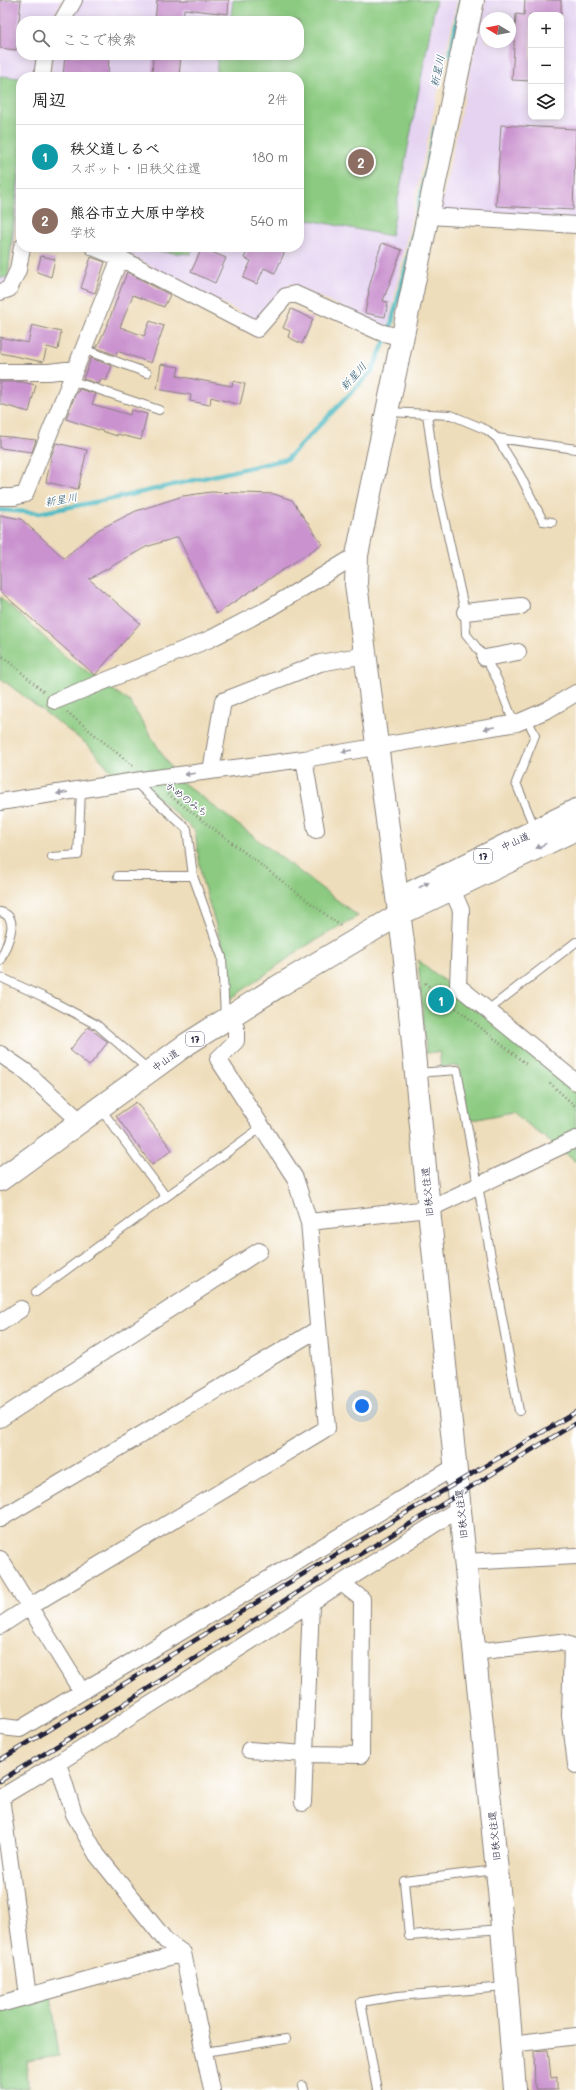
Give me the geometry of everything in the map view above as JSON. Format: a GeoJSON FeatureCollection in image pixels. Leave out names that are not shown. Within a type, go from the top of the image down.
{"type":"FeatureCollection","features":[{"type":"Feature","properties":{"kind":"main road","name":"旧秩父往還"},"geometry":{"type":"LineString","coordinates":[[473,0],[430,209],[401,337],[357,555],[356,584],[400,914],[497,1870],[515,2090]]}},
{"type":"Feature","properties":{"kind":"main road","name":"中山道"},"geometry":{"type":"LineString","coordinates":[[400,914],[412,892],[576,810]]}},
{"type":"Feature","properties":{"kind":"main road","name":"中山道"},"geometry":{"type":"LineString","coordinates":[[2,1174],[228,1018],[400,914],[576,828]]}},
{"type":"Feature","properties":{"kind":"street"},"geometry":{"type":"LineString","coordinates":[[65,16],[74,0]]}},
{"type":"Feature","properties":{"kind":"street"},"geometry":{"type":"LineString","coordinates":[[43,72],[44,60]]}},
{"type":"Feature","properties":{"kind":"street"},"geometry":{"type":"LineString","coordinates":[[430,209],[576,225]]}},
{"type":"Feature","properties":{"kind":"street"},"geometry":{"type":"LineString","coordinates":[[0,292],[9,289],[18,270],[21,252]]}},
{"type":"Feature","properties":{"kind":"street"},"geometry":{"type":"LineString","coordinates":[[105,252],[120,258],[257,329],[286,296],[295,294],[380,332],[401,337]]}},
{"type":"Feature","properties":{"kind":"street"},"geometry":{"type":"LineString","coordinates":[[0,497],[14,497],[25,494],[120,258]]}},
{"type":"Feature","properties":{"kind":"street"},"geometry":{"type":"LineString","coordinates":[[0,372],[49,372],[72,375]]}},
{"type":"Feature","properties":{"kind":"street"},"geometry":{"type":"LineString","coordinates":[[55,701],[210,639],[268,609],[357,555]]}},
{"type":"Feature","properties":{"kind":"street"},"geometry":{"type":"LineString","coordinates":[[465,612],[521,606]]}},
{"type":"Feature","properties":{"kind":"street"},"geometry":{"type":"LineString","coordinates":[[485,658],[518,652]]}},
{"type":"Feature","properties":{"kind":"street"},"geometry":{"type":"LineString","coordinates":[[211,771],[223,701],[320,663],[365,655]]}},
{"type":"Feature","properties":{"kind":"street"},"geometry":{"type":"LineString","coordinates":[[0,802],[81,791],[142,780],[304,759],[522,721],[576,693]]}},
{"type":"Feature","properties":{"kind":"street"},"geometry":{"type":"LineString","coordinates":[[304,759],[316,830]]}},
{"type":"Feature","properties":{"kind":"street"},"geometry":{"type":"LineString","coordinates":[[452,889],[461,910],[458,986],[576,1082]]}},
{"type":"Feature","properties":{"kind":"street"},"geometry":{"type":"LineString","coordinates":[[0,1626],[29,1607],[327,1428],[309,1222],[295,1178],[218,1058],[236,1041],[236,1028],[228,1018]]}},
{"type":"Feature","properties":{"kind":"street"},"geometry":{"type":"LineString","coordinates":[[0,1054],[25,1071],[80,1121]]}},
{"type":"Feature","properties":{"kind":"street"},"geometry":{"type":"LineString","coordinates":[[309,1222],[429,1209],[576,1138]]}},
{"type":"Feature","properties":{"kind":"street"},"geometry":{"type":"LineString","coordinates":[[0,1419],[259,1251]]}},
{"type":"Feature","properties":{"kind":"street"},"geometry":{"type":"LineString","coordinates":[[0,1324],[21,1309]]}},
{"type":"Feature","properties":{"kind":"street"},"geometry":{"type":"LineString","coordinates":[[0,1519],[318,1329]]}},
{"type":"Feature","properties":{"kind":"street"},"geometry":{"type":"LineString","coordinates":[[1,1728],[20,1729],[456,1466]]}},
{"type":"Feature","properties":{"kind":"street"},"geometry":{"type":"LineString","coordinates":[[28,1996],[0,1798],[58,1764],[343,1584],[460,1508]]}},
{"type":"Feature","properties":{"kind":"street"},"geometry":{"type":"LineString","coordinates":[[466,1562],[576,1556]]}},
{"type":"Feature","properties":{"kind":"street"},"geometry":{"type":"LineString","coordinates":[[0,1559],[77,1684]]}},
{"type":"Feature","properties":{"kind":"street"},"geometry":{"type":"LineString","coordinates":[[1,1728],[77,1684],[246,1579]]}},
{"type":"Feature","properties":{"kind":"street"},"geometry":{"type":"LineString","coordinates":[[249,1750],[305,1754],[361,1754],[362,1599],[343,1584]]}},
{"type":"Feature","properties":{"kind":"street"},"geometry":{"type":"LineString","coordinates":[[303,1804],[311,1604]]}},
{"type":"Feature","properties":{"kind":"street"},"geometry":{"type":"LineString","coordinates":[[475,1652],[560,1642],[572,1646],[570,1715],[576,1765]]}},
{"type":"Feature","properties":{"kind":"street"},"geometry":{"type":"LineString","coordinates":[[58,1764],[74,1814],[97,1855],[166,1941],[183,1953],[212,2090]]}},
{"type":"Feature","properties":{"kind":"street"},"geometry":{"type":"LineString","coordinates":[[0,2004],[183,1953]]}},
{"type":"Feature","properties":{"kind":"street"},"geometry":{"type":"LineString","coordinates":[[512,2044],[576,2036]]}},
{"type":"Feature","properties":{"kind":"lane"},"geometry":{"type":"LineString","coordinates":[[83,349],[147,373]]}},
{"type":"Feature","properties":{"kind":"lane"},"geometry":{"type":"LineString","coordinates":[[72,375],[159,410]]}},
{"type":"Feature","properties":{"kind":"lane"},"geometry":{"type":"LineString","coordinates":[[387,412],[451,415],[487,430],[497,438],[520,475],[543,521],[552,522]]}},
{"type":"Feature","properties":{"kind":"lane"},"geometry":{"type":"LineString","coordinates":[[427,414],[437,487],[465,612],[466,634],[485,658],[498,679],[512,718],[522,721],[535,735],[516,783],[536,831]]}},
{"type":"Feature","properties":{"kind":"lane"},"geometry":{"type":"LineString","coordinates":[[497,438],[576,449]]}},
{"type":"Feature","properties":{"kind":"lane"},"geometry":{"type":"LineString","coordinates":[[142,780],[187,830],[193,876],[222,957],[228,1018]]}},
{"type":"Feature","properties":{"kind":"lane"},"geometry":{"type":"LineString","coordinates":[[52,857],[78,855],[81,791]]}},
{"type":"Feature","properties":{"kind":"lane"},"geometry":{"type":"LineString","coordinates":[[118,876],[193,876]]}},
{"type":"Feature","properties":{"kind":"lane"},"geometry":{"type":"LineString","coordinates":[[0,912],[5,913],[10,918],[12,930],[0,961]]}},
{"type":"Feature","properties":{"kind":"lane"},"geometry":{"type":"LineString","coordinates":[[488,1010],[576,942]]}},
{"type":"Feature","properties":{"kind":"lane"},"geometry":{"type":"LineString","coordinates":[[0,977],[48,999],[98,1025],[150,1071]]}},
{"type":"Feature","properties":{"kind":"lane"},"geometry":{"type":"LineString","coordinates":[[416,1073],[457,1070],[519,1411]]}},
{"type":"Feature","properties":{"kind":"lane"},"geometry":{"type":"LineString","coordinates":[[99,1108],[166,1197]]}},
{"type":"Feature","properties":{"kind":"lane"},"geometry":{"type":"LineString","coordinates":[[36,1292],[263,1126]]}},
{"type":"Feature","properties":{"kind":"lane"},"geometry":{"type":"LineString","coordinates":[[497,1870],[404,1881],[409,1936],[502,1928]]}},
{"type":"Feature","properties":{"kind":"lane"},"geometry":{"type":"LineString","coordinates":[[377,2090],[361,2002],[398,1996],[507,1986]]}},
{"type":"Feature","properties":{"kind":"lane"},"geometry":{"type":"LineString","coordinates":[[204,2052],[286,2039]]}},
{"type":"Feature","properties":{"kind":"path","name":"かめのみち"},"geometry":{"type":"LineString","coordinates":[[0,654],[55,701],[142,780],[345,930]]}},
{"type":"Feature","properties":{"kind":"shaded area"},"geometry":{"type":"Polygon","coordinates":[[[0,0],[63,0],[54,16],[16,16],[16,60],[37,60],[36,72],[16,72],[16,222],[8,282],[0,287],[0,0]]]}},
{"type":"Feature","properties":{"kind":"shaded area"},"geometry":{"type":"Polygon","coordinates":[[[79,0],[457,0],[388,327],[290,284],[258,321],[123,252],[304,252],[304,72],[51,72],[52,60],[304,60],[304,16],[71,16],[79,0]]]}},
{"type":"Feature","properties":{"kind":"shaded area"},"geometry":{"type":"Polygon","coordinates":[[[485,0],[576,0],[576,221],[440,211],[480,23],[480,48],[516,48],[516,12],[482,12],[485,0]]]}},
{"type":"Feature","properties":{"kind":"green space"},"geometry":{"type":"Polygon","coordinates":[[[233,0],[436,0],[391,236],[304,219],[304,72],[216,72],[218,60],[304,60],[304,16],[231,16],[233,0]]]}},
{"type":"Feature","properties":{"kind":"green space"},"geometry":{"type":"Polygon","coordinates":[[[0,76],[16,78],[16,203],[8,277],[0,278],[0,76]]]}},
{"type":"Feature","properties":{"kind":"green space"},"geometry":{"type":"Polygon","coordinates":[[[167,252],[191,252],[191,254],[167,252]]]}},
{"type":"Feature","properties":{"kind":"green space"},"geometry":{"type":"Polygon","coordinates":[[[0,597],[66,657],[130,702],[172,770],[118,779],[89,746],[0,678],[0,597]]]}},
{"type":"Feature","properties":{"kind":"green space"},"geometry":{"type":"Polygon","coordinates":[[[139,781],[182,782],[358,916],[304,947],[229,1000],[226,958],[202,880],[195,831],[139,781]]]}},
{"type":"Feature","properties":{"kind":"green space"},"geometry":{"type":"Polygon","coordinates":[[[418,960],[576,1086],[576,1162],[512,1112],[469,1121],[459,1066],[441,1067],[439,1052],[426,1053],[418,960]]]}},
{"type":"Feature","properties":{"kind":"green space"},"geometry":{"type":"Polygon","coordinates":[[[51,1994],[59,2056],[27,2061],[28,2088],[0,2090],[0,2009],[51,1994]]]}},
{"type":"Feature","properties":{"kind":"building"},"geometry":{"type":"Polygon","coordinates":[[[0,0],[21,0],[19,16],[16,16],[16,50],[0,48],[0,0]]]}},
{"type":"Feature","properties":{"kind":"building"},"geometry":{"type":"Polygon","coordinates":[[[157,0],[229,0],[228,14],[184,9],[183,16],[155,16],[157,0]]]}},
{"type":"Feature","properties":{"kind":"building"},"geometry":{"type":"Polygon","coordinates":[[[525,0],[561,0],[561,12],[528,12],[528,81],[512,80],[514,48],[516,48],[516,14],[524,15],[525,0]]]}},
{"type":"Feature","properties":{"kind":"building"},"geometry":{"type":"Polygon","coordinates":[[[65,60],[109,60],[108,72],[63,72],[65,60]]]}},
{"type":"Feature","properties":{"kind":"building"},"geometry":{"type":"Polygon","coordinates":[[[153,60],[181,60],[179,72],[152,72],[153,60]]]}},
{"type":"Feature","properties":{"kind":"building"},"geometry":{"type":"Polygon","coordinates":[[[501,125],[576,129],[573,210],[496,206],[501,125]]]}},
{"type":"Feature","properties":{"kind":"building"},"geometry":{"type":"Polygon","coordinates":[[[382,243],[402,250],[383,301],[388,302],[385,317],[365,313],[368,291],[382,243]]]}},
{"type":"Feature","properties":{"kind":"building"},"geometry":{"type":"Polygon","coordinates":[[[200,252],[212,252],[226,258],[215,283],[191,272],[200,252]]]}},
{"type":"Feature","properties":{"kind":"building"},"geometry":{"type":"Polygon","coordinates":[[[247,252],[285,252],[275,273],[264,268],[257,284],[243,278],[251,261],[244,258],[247,252]]]}},
{"type":"Feature","properties":{"kind":"building"},"geometry":{"type":"Polygon","coordinates":[[[41,256],[55,259],[51,277],[37,272],[41,256]]]}},
{"type":"Feature","properties":{"kind":"building"},"geometry":{"type":"Polygon","coordinates":[[[91,257],[105,262],[95,293],[81,288],[91,257]]]}},
{"type":"Feature","properties":{"kind":"building"},"geometry":{"type":"Polygon","coordinates":[[[127,272],[170,295],[164,307],[133,295],[120,327],[144,336],[150,321],[164,326],[151,363],[117,351],[116,355],[94,347],[97,347],[108,323],[127,272]]]}},
{"type":"Feature","properties":{"kind":"building"},"geometry":{"type":"Polygon","coordinates":[[[291,309],[313,319],[302,344],[288,337],[290,331],[283,328],[291,309]]]}},
{"type":"Feature","properties":{"kind":"building"},"geometry":{"type":"Polygon","coordinates":[[[32,325],[61,332],[58,350],[47,347],[43,362],[0,353],[0,337],[28,343],[32,325]]]}},
{"type":"Feature","properties":{"kind":"building"},"geometry":{"type":"Polygon","coordinates":[[[91,358],[112,366],[106,381],[101,379],[99,384],[83,379],[91,358]]]}},
{"type":"Feature","properties":{"kind":"building"},"geometry":{"type":"Polygon","coordinates":[[[161,364],[179,367],[177,376],[232,386],[233,381],[245,384],[240,405],[211,397],[210,405],[190,401],[191,395],[157,389],[161,364]]]}},
{"type":"Feature","properties":{"kind":"building"},"geometry":{"type":"Polygon","coordinates":[[[0,382],[22,382],[36,385],[29,412],[0,404],[0,382]]]}},
{"type":"Feature","properties":{"kind":"building"},"geometry":{"type":"Polygon","coordinates":[[[79,389],[96,394],[92,404],[130,415],[131,410],[147,414],[141,440],[117,434],[117,436],[66,419],[76,392],[78,392],[79,389]]]}},
{"type":"Feature","properties":{"kind":"building"},"geometry":{"type":"Polygon","coordinates":[[[0,436],[36,440],[32,452],[0,448],[0,436]]]}},
{"type":"Feature","properties":{"kind":"building"},"geometry":{"type":"Polygon","coordinates":[[[56,443],[87,450],[78,489],[46,482],[56,443]]]}},
{"type":"Feature","properties":{"kind":"building"},"geometry":{"type":"Polygon","coordinates":[[[211,492],[274,494],[292,500],[322,544],[216,614],[178,537],[146,547],[89,579],[140,623],[95,675],[0,591],[0,515],[21,519],[64,558],[98,530],[136,511],[183,496],[211,492]]]}},
{"type":"Feature","properties":{"kind":"building"},"geometry":{"type":"Polygon","coordinates":[[[88,1027],[108,1042],[89,1066],[70,1050],[88,1027]]]}},
{"type":"Feature","properties":{"kind":"building"},"geometry":{"type":"Polygon","coordinates":[[[136,1102],[172,1150],[152,1165],[116,1116],[136,1102]]]}},
{"type":"Feature","properties":{"kind":"building"},"geometry":{"type":"Polygon","coordinates":[[[548,2050],[551,2078],[557,2077],[557,2090],[535,2090],[534,2051],[548,2050]]]}},
{"type":"Feature","properties":{"kind":"waterway","name":"新星川"},"geometry":{"type":"LineString","coordinates":[[450,55],[461,0]]}},
{"type":"Feature","properties":{"kind":"waterway","name":"新星川"},"geometry":{"type":"LineString","coordinates":[[0,510],[39,513],[116,498],[287,459],[372,371],[390,329],[404,276],[435,127]]}},
{"type":"Feature","properties":{"kind":"railway"},"geometry":{"type":"LineString","coordinates":[[0,1760],[293,1580],[576,1412]]}},
{"type":"Feature","properties":{"kind":"railway"},"geometry":{"type":"LineString","coordinates":[[0,1781],[104,1717],[296,1593],[576,1423]]}},
{"type":"Feature","properties":{"kind":"place","name":"熊谷市立大原中学校"},"geometry":{"type":"Point","coordinates":[361,162]}},
{"type":"Feature","properties":{"kind":"place","name":"秩父道しるべ"},"geometry":{"type":"Point","coordinates":[441,1000]}}]}
